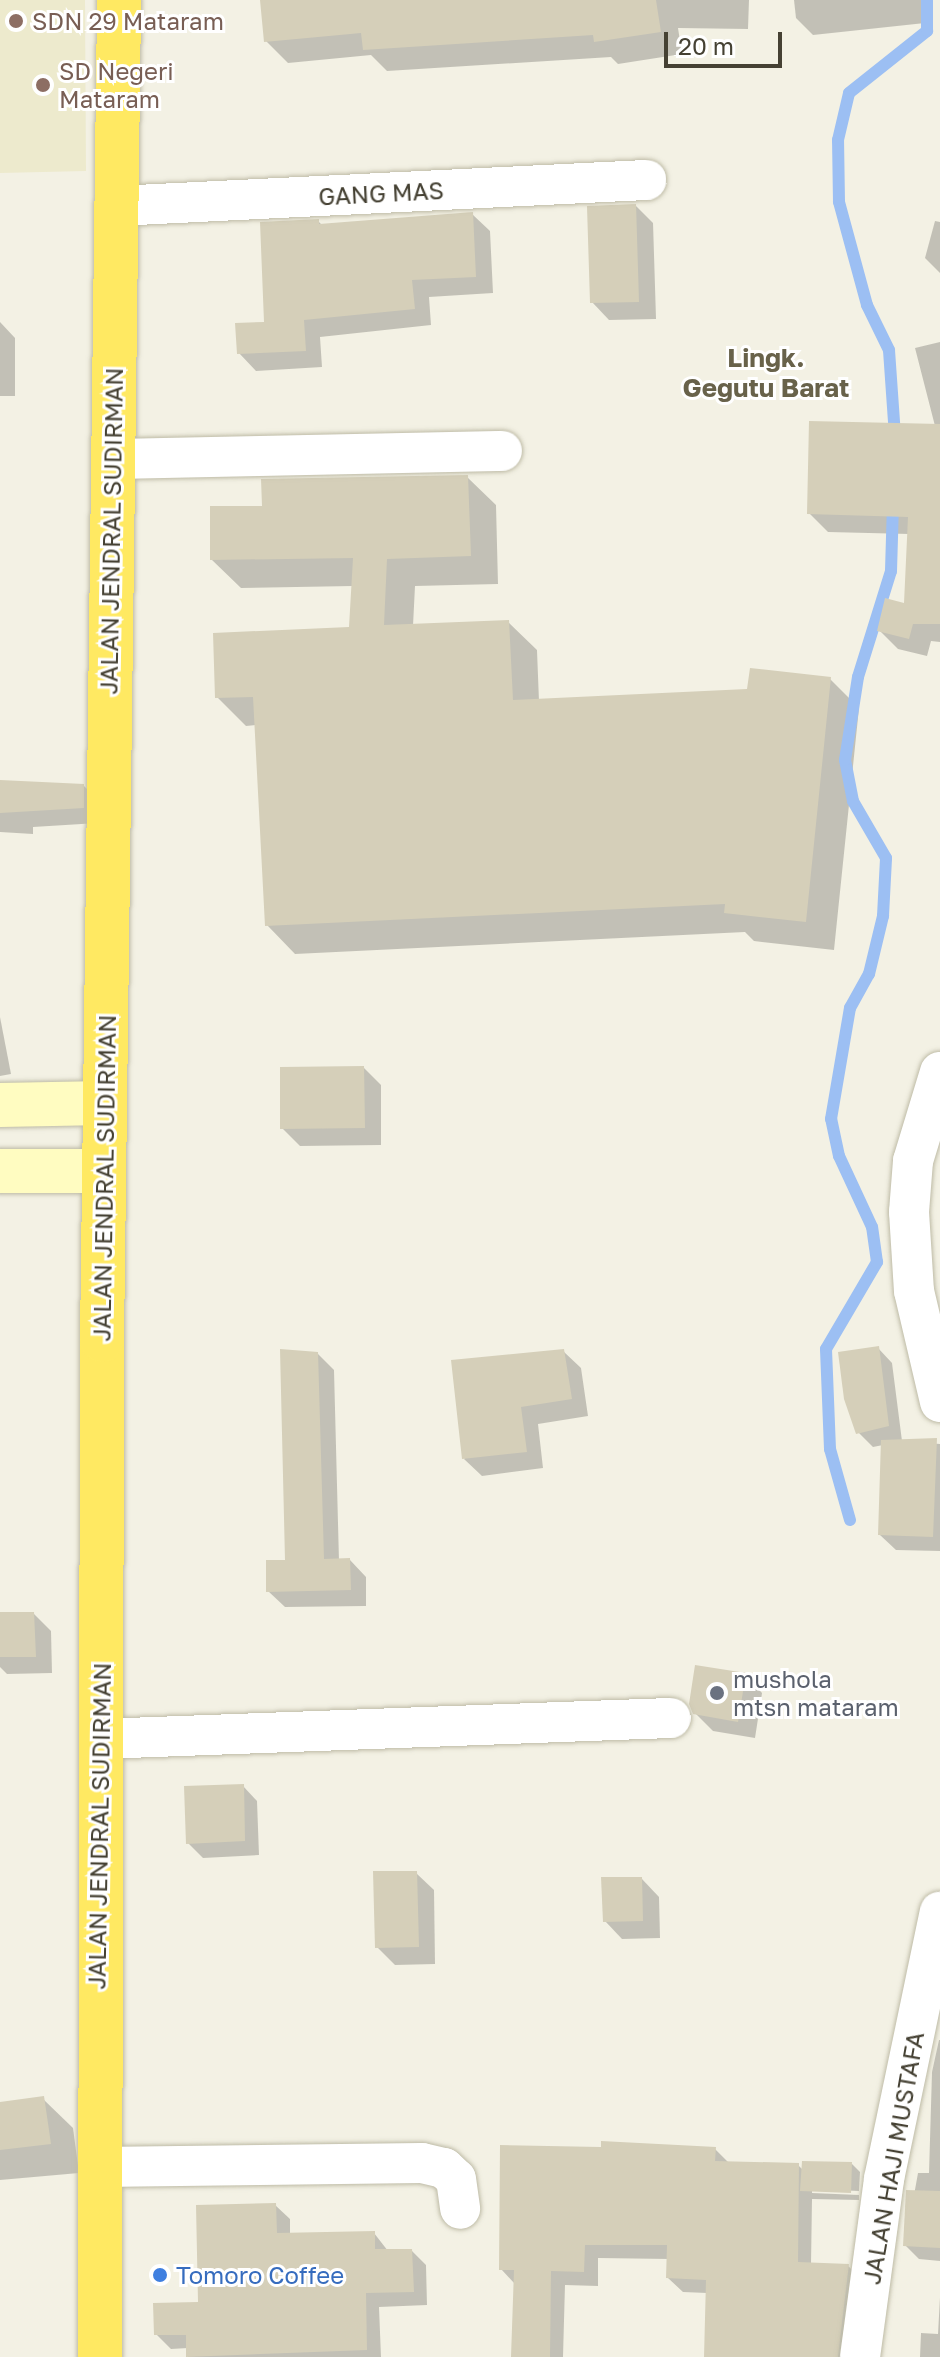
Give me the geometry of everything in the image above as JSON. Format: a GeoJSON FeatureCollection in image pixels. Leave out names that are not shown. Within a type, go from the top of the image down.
{"type":"FeatureCollection","features":[{"type":"Feature","properties":{"kind":"highway","name":"JALAN JENDRAL SUDIRMAN"},"geometry":{"type":"LineString","coordinates":[[100,2357],[104,1171],[119,0]]}},
{"type":"Feature","properties":{"kind":"main road"},"geometry":{"type":"LineString","coordinates":[[0,1105],[105,1103]]}},
{"type":"Feature","properties":{"kind":"main road"},"geometry":{"type":"LineString","coordinates":[[0,1171],[104,1171]]}},
{"type":"Feature","properties":{"kind":"street","name":"GANG MAS"},"geometry":{"type":"LineString","coordinates":[[116,206],[646,180]]}},
{"type":"Feature","properties":{"kind":"street"},"geometry":{"type":"LineString","coordinates":[[112,459],[502,451]]}},
{"type":"Feature","properties":{"kind":"street"},"geometry":{"type":"LineString","coordinates":[[940,1072],[913,1161],[909,1212],[914,1291],[940,1402]]}},
{"type":"Feature","properties":{"kind":"street"},"geometry":{"type":"LineString","coordinates":[[100,1739],[671,1718]]}},
{"type":"Feature","properties":{"kind":"street","name":"JALAN HAJI MUSTAFA"},"geometry":{"type":"LineString","coordinates":[[860,2357],[884,2179],[940,1912]]}},
{"type":"Feature","properties":{"kind":"street"},"geometry":{"type":"LineString","coordinates":[[99,2167],[422,2163],[444,2168],[456,2179],[460,2209]]}},
{"type":"Feature","properties":{"kind":"shaded area","name":"SD Negeri Mataram"},"geometry":{"type":"Polygon","coordinates":[[[0,0],[85,0],[86,171],[0,173],[0,0]]]}},
{"type":"Feature","properties":{"kind":"building"},"geometry":{"type":"Polygon","coordinates":[[[260,0],[656,0],[661,32],[594,42],[593,35],[363,50],[361,33],[264,42],[260,0]]]}},
{"type":"Feature","properties":{"kind":"building"},"geometry":{"type":"Polygon","coordinates":[[[636,204],[639,302],[590,303],[587,206],[636,204]]]}},
{"type":"Feature","properties":{"kind":"building"},"geometry":{"type":"Polygon","coordinates":[[[473,212],[476,277],[412,280],[415,309],[304,320],[306,351],[237,354],[235,323],[264,322],[260,222],[319,219],[319,224],[473,212]]]}},
{"type":"Feature","properties":{"kind":"building"},"geometry":{"type":"Polygon","coordinates":[[[809,421],[940,424],[940,624],[913,624],[909,639],[877,631],[885,598],[904,603],[908,517],[807,514],[809,421]]]}},
{"type":"Feature","properties":{"kind":"building"},"geometry":{"type":"Polygon","coordinates":[[[468,475],[471,556],[387,559],[384,625],[509,620],[513,700],[747,689],[750,668],[831,677],[806,922],[724,913],[725,904],[265,926],[253,697],[215,698],[213,633],[349,627],[353,558],[210,560],[210,506],[262,506],[261,479],[468,475]]]}},
{"type":"Feature","properties":{"kind":"building"},"geometry":{"type":"Polygon","coordinates":[[[0,780],[84,784],[84,808],[0,813],[0,780]]]}},
{"type":"Feature","properties":{"kind":"building"},"geometry":{"type":"Polygon","coordinates":[[[364,1066],[365,1128],[280,1129],[280,1067],[364,1066]]]}},
{"type":"Feature","properties":{"kind":"building"},"geometry":{"type":"Polygon","coordinates":[[[879,1346],[889,1426],[856,1434],[844,1399],[838,1352],[879,1346]]]}},
{"type":"Feature","properties":{"kind":"building"},"geometry":{"type":"Polygon","coordinates":[[[280,1349],[318,1352],[324,1559],[350,1558],[351,1590],[266,1592],[266,1560],[285,1560],[280,1349]]]}},
{"type":"Feature","properties":{"kind":"building"},"geometry":{"type":"Polygon","coordinates":[[[564,1349],[572,1399],[521,1407],[527,1452],[462,1459],[451,1360],[564,1349]]]}},
{"type":"Feature","properties":{"kind":"building"},"geometry":{"type":"Polygon","coordinates":[[[937,1438],[933,1537],[878,1535],[881,1440],[937,1438]]]}},
{"type":"Feature","properties":{"kind":"building"},"geometry":{"type":"Polygon","coordinates":[[[0,1612],[34,1612],[36,1657],[0,1657],[0,1612]]]}},
{"type":"Feature","properties":{"kind":"building","name":"mushola mtsn mataram"},"geometry":{"type":"Polygon","coordinates":[[[695,1665],[746,1673],[738,1722],[693,1714],[689,1704],[695,1665]]]}},
{"type":"Feature","properties":{"kind":"building"},"geometry":{"type":"Polygon","coordinates":[[[244,1784],[245,1841],[186,1844],[184,1786],[244,1784]]]}},
{"type":"Feature","properties":{"kind":"building"},"geometry":{"type":"Polygon","coordinates":[[[373,1871],[417,1871],[419,1947],[375,1948],[373,1871]]]}},
{"type":"Feature","properties":{"kind":"building"},"geometry":{"type":"Polygon","coordinates":[[[601,1877],[642,1877],[643,1921],[603,1922],[601,1877]]]}},
{"type":"Feature","properties":{"kind":"building"},"geometry":{"type":"Polygon","coordinates":[[[44,2096],[51,2144],[0,2150],[0,2102],[44,2096]]]}},
{"type":"Feature","properties":{"kind":"building"},"geometry":{"type":"Polygon","coordinates":[[[601,2141],[716,2147],[715,2161],[799,2163],[798,2262],[849,2264],[838,2357],[704,2357],[706,2280],[666,2278],[667,2245],[585,2245],[584,2272],[551,2271],[550,2357],[511,2357],[514,2270],[499,2270],[500,2145],[601,2147],[601,2141]]]}},
{"type":"Feature","properties":{"kind":"building"},"geometry":{"type":"Polygon","coordinates":[[[802,2161],[852,2162],[851,2193],[800,2191],[802,2161]]]}},
{"type":"Feature","properties":{"kind":"building"},"geometry":{"type":"Polygon","coordinates":[[[906,2190],[940,2191],[940,2248],[903,2246],[906,2190]]]}},
{"type":"Feature","properties":{"kind":"building"},"geometry":{"type":"Polygon","coordinates":[[[276,2203],[277,2233],[375,2231],[375,2249],[412,2249],[414,2292],[366,2293],[367,2350],[186,2357],[186,2335],[154,2335],[153,2303],[198,2302],[196,2205],[276,2203]]]}},
{"type":"Feature","properties":{"kind":"waterway"},"geometry":{"type":"LineString","coordinates":[[895,436],[889,350],[867,305],[839,202],[838,140],[849,93],[927,31],[927,0]]}},
{"type":"Feature","properties":{"kind":"waterway"},"geometry":{"type":"LineString","coordinates":[[850,1520],[830,1449],[826,1349],[877,1262],[872,1227],[839,1156],[831,1119],[850,1008],[869,974],[883,916],[886,858],[853,801],[845,760],[858,677],[891,571],[893,503]]}},
{"type":"Feature","properties":{"kind":"place","name":"SDN 29 Mataram"},"geometry":{"type":"Point","coordinates":[16,21]}},
{"type":"Feature","properties":{"kind":"place","name":"SD Negeri Mataram"},"geometry":{"type":"Point","coordinates":[43,85]}},
{"type":"Feature","properties":{"kind":"place","name":"mushola mtsn mataram"},"geometry":{"type":"Point","coordinates":[717,1693]}},
{"type":"Feature","properties":{"kind":"place","name":"Tomoro Coffee"},"geometry":{"type":"Point","coordinates":[160,2275]}},
{"type":"Feature","properties":{"kind":"district","name":"Lingk. Gegutu Barat"},"geometry":{"type":"Point","coordinates":[766,373]}}]}
